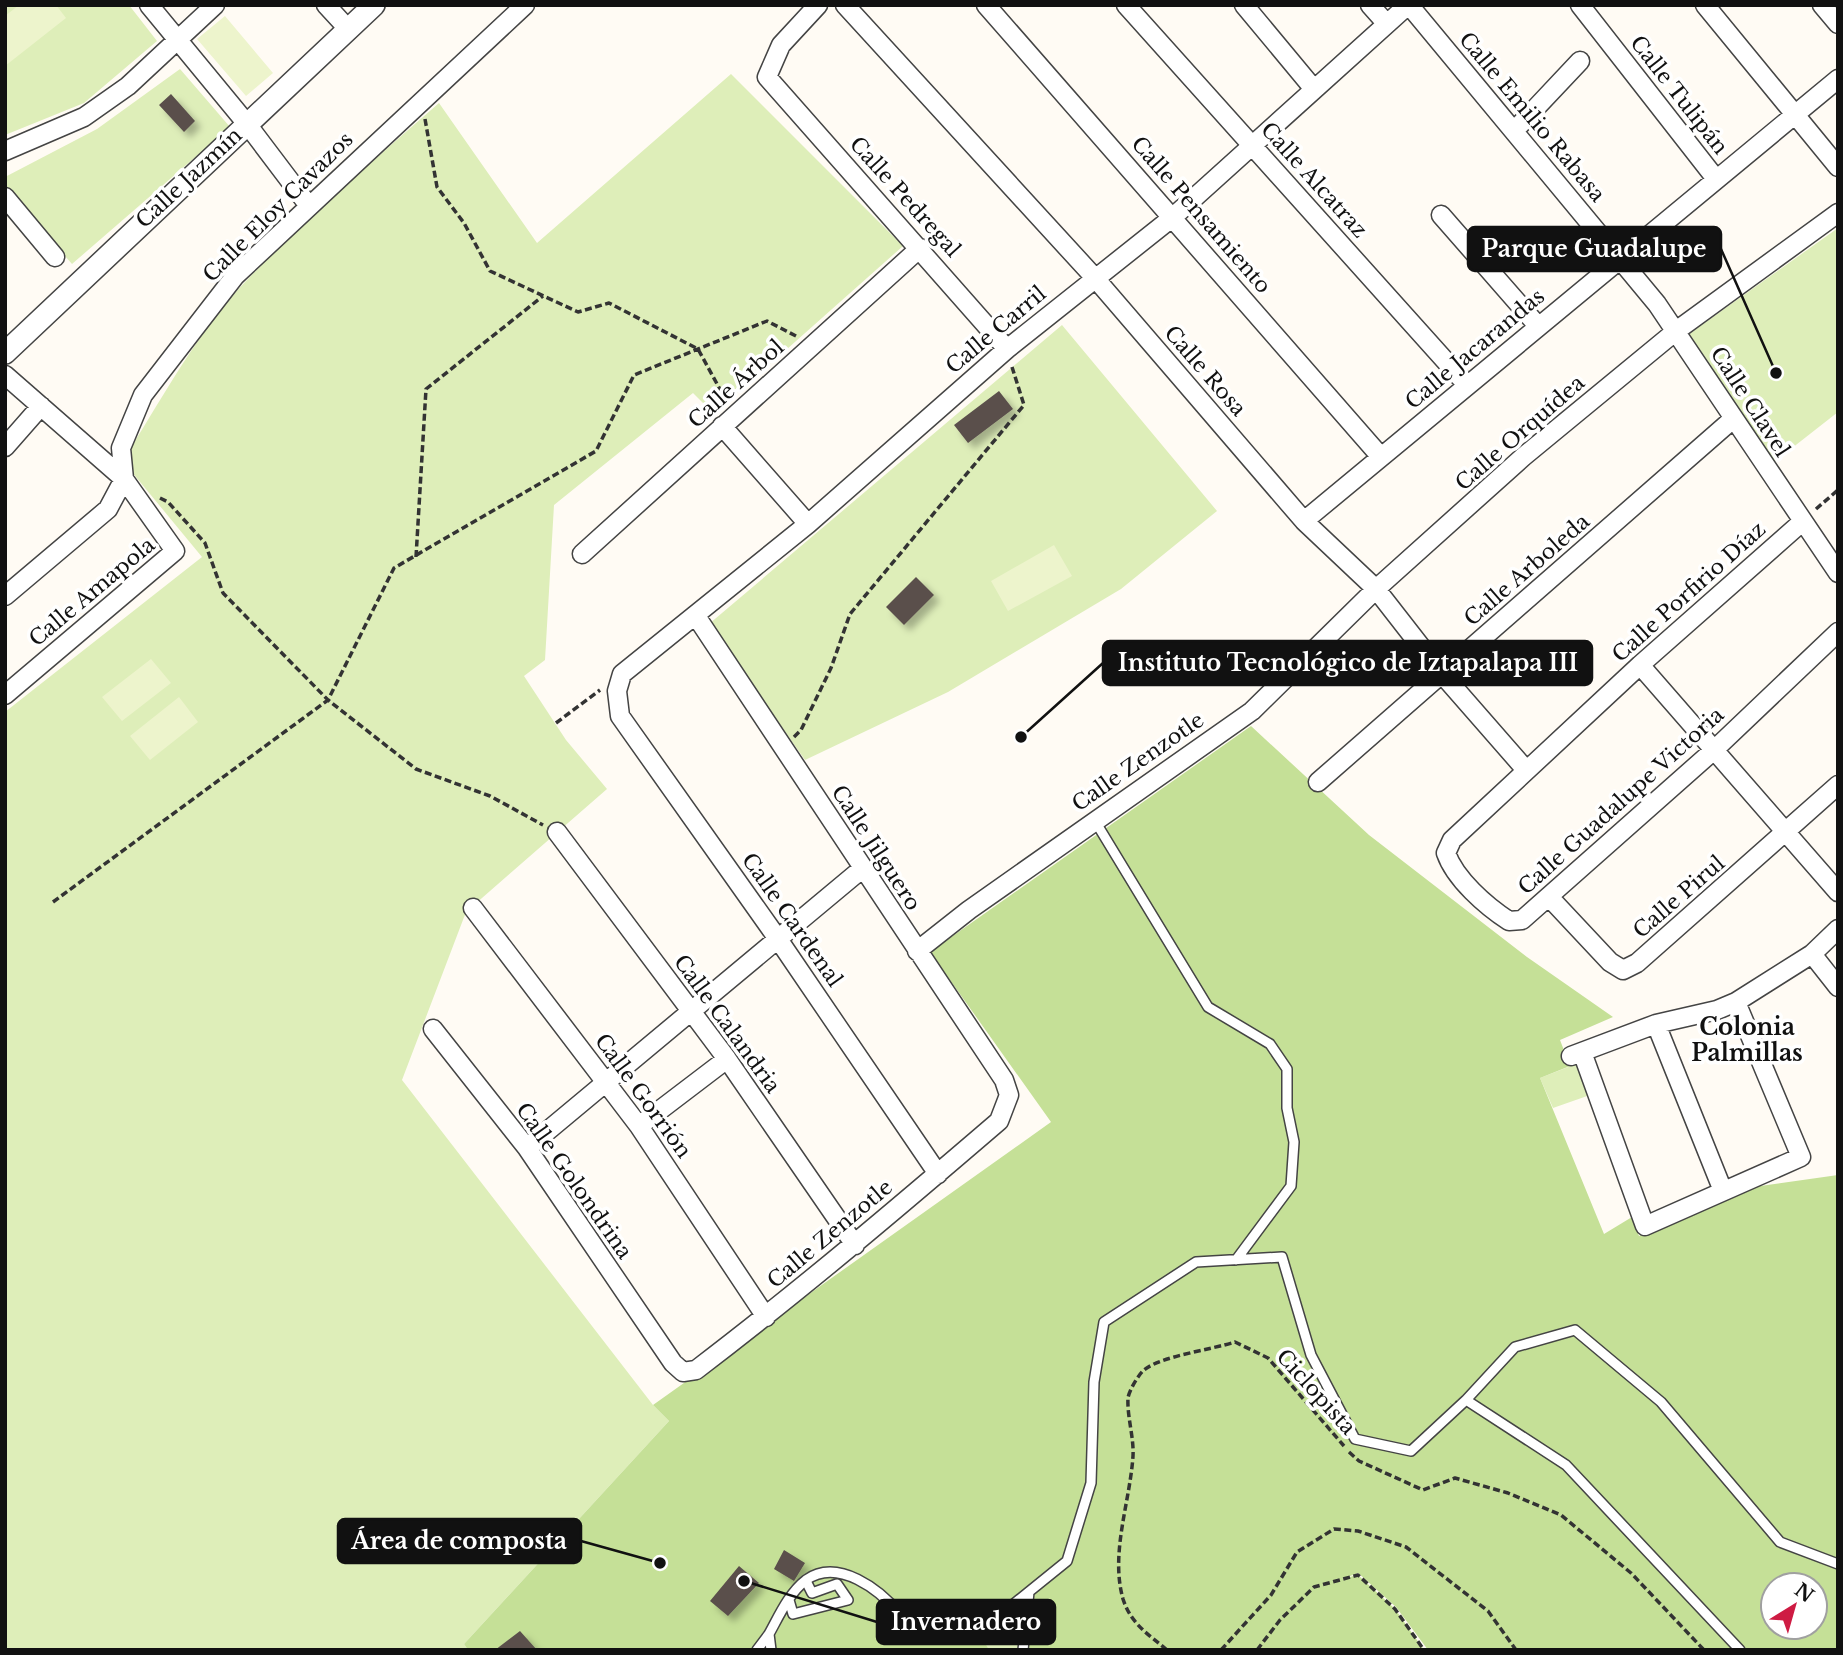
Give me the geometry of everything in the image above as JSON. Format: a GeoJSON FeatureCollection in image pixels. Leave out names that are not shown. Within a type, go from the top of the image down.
{"type":"FeatureCollection","features":[{"type":"Feature","properties":{"kind":"street"},"geometry":{"type":"LineString","coordinates":[[149,5],[247,124],[309,206]]}},
{"type":"Feature","properties":{"kind":"street"},"geometry":{"type":"LineString","coordinates":[[5,151],[84,117],[128,86],[215,5]]}},
{"type":"Feature","properties":{"kind":"street"},"geometry":{"type":"LineString","coordinates":[[326,5],[349,30]]}},
{"type":"Feature","properties":{"kind":"street","name":"Calle Jazmín"},"geometry":{"type":"LineString","coordinates":[[5,353],[374,5]]}},
{"type":"Feature","properties":{"kind":"street","name":"Calle Eloy Cavazos"},"geometry":{"type":"LineString","coordinates":[[124,479],[121,449],[143,395],[235,276],[525,5]]}},
{"type":"Feature","properties":{"kind":"street","name":"Calle Pedregal"},"geometry":{"type":"LineString","coordinates":[[818,5],[781,45],[767,77],[1007,349]]}},
{"type":"Feature","properties":{"kind":"street","name":"Calle Rosa"},"geometry":{"type":"LineString","coordinates":[[845,5],[1094,278],[1304,521],[1376,589],[1443,675],[1527,770]]}},
{"type":"Feature","properties":{"kind":"street","name":"Calle Pensamiento"},"geometry":{"type":"LineString","coordinates":[[986,5],[1381,457]]}},
{"type":"Feature","properties":{"kind":"street","name":"Calle Alcatraz"},"geometry":{"type":"LineString","coordinates":[[1126,5],[1467,385]]}},
{"type":"Feature","properties":{"kind":"street"},"geometry":{"type":"LineString","coordinates":[[1244,5],[1313,88]]}},
{"type":"Feature","properties":{"kind":"street"},"geometry":{"type":"LineString","coordinates":[[1370,5],[1386,23]]}},
{"type":"Feature","properties":{"kind":"street","name":"Calle Carril"},"geometry":{"type":"LineString","coordinates":[[619,682],[808,524],[1007,349],[1173,217],[1313,88],[1409,5]]}},
{"type":"Feature","properties":{"kind":"street","name":"Calle Emilio Rabasa"},"geometry":{"type":"LineString","coordinates":[[1409,5],[1620,258]]}},
{"type":"Feature","properties":{"kind":"street","name":"Calle Tulipán"},"geometry":{"type":"LineString","coordinates":[[1580,5],[1716,179]]}},
{"type":"Feature","properties":{"kind":"street"},"geometry":{"type":"LineString","coordinates":[[1705,5],[1838,167]]}},
{"type":"Feature","properties":{"kind":"street"},"geometry":{"type":"LineString","coordinates":[[1822,5],[1838,24]]}},
{"type":"Feature","properties":{"kind":"street"},"geometry":{"type":"LineString","coordinates":[[1515,130],[1580,61]]}},
{"type":"Feature","properties":{"kind":"street","name":"Calle Jacarandas"},"geometry":{"type":"LineString","coordinates":[[1304,521],[1838,79]]}},
{"type":"Feature","properties":{"kind":"street"},"geometry":{"type":"LineString","coordinates":[[5,197],[55,257]]}},
{"type":"Feature","properties":{"kind":"street","name":"Calle Orquídea"},"geometry":{"type":"LineString","coordinates":[[1252,711],[1376,589],[1523,457],[1676,331],[1838,213]]}},
{"type":"Feature","properties":{"kind":"street"},"geometry":{"type":"LineString","coordinates":[[1441,215],[1538,327]]}},
{"type":"Feature","properties":{"kind":"street","name":"Calle Árbol"},"geometry":{"type":"LineString","coordinates":[[582,554],[920,248]]}},
{"type":"Feature","properties":{"kind":"street","name":"Calle Clavel"},"geometry":{"type":"LineString","coordinates":[[1620,258],[1676,331],[1838,573]]}},
{"type":"Feature","properties":{"kind":"street"},"geometry":{"type":"LineString","coordinates":[[5,375],[124,479],[108,509],[5,596]]}},
{"type":"Feature","properties":{"kind":"street"},"geometry":{"type":"LineString","coordinates":[[5,447],[41,406]]}},
{"type":"Feature","properties":{"kind":"street","name":"Calle Arboleda"},"geometry":{"type":"LineString","coordinates":[[1318,782],[1733,419]]}},
{"type":"Feature","properties":{"kind":"street"},"geometry":{"type":"LineString","coordinates":[[722,426],[808,524]]}},
{"type":"Feature","properties":{"kind":"street","name":"Calle Amapola"},"geometry":{"type":"LineString","coordinates":[[5,695],[175,551],[124,479]]}},
{"type":"Feature","properties":{"kind":"street","name":"Calle Porfirio Díaz"},"geometry":{"type":"LineString","coordinates":[[1452,840],[1640,665],[1802,522]]}},
{"type":"Feature","properties":{"kind":"street","name":"Calle Jilguero"},"geometry":{"type":"LineString","coordinates":[[696,616],[1004,1080],[1009,1096],[1006,1109]]}},
{"type":"Feature","properties":{"kind":"street","name":"Calle Guadalupe Victoria"},"geometry":{"type":"LineString","coordinates":[[1452,840],[1446,853],[1451,868],[1508,921],[1522,920],[1714,750],[1838,632]]}},
{"type":"Feature","properties":{"kind":"street"},"geometry":{"type":"LineString","coordinates":[[1640,665],[1838,892]]}},
{"type":"Feature","properties":{"kind":"street","name":"Calle Cardenal"},"geometry":{"type":"LineString","coordinates":[[619,682],[620,716],[778,939],[938,1174]]}},
{"type":"Feature","properties":{"kind":"street","name":"Calle Zenzotle"},"geometry":{"type":"LineString","coordinates":[[916,951],[1095,820],[1252,711]]}},
{"type":"Feature","properties":{"kind":"street","name":"Calle Pirul"},"geometry":{"type":"LineString","coordinates":[[1550,898],[1610,962],[1623,970],[1637,963],[1787,834],[1838,785]]}},
{"type":"Feature","properties":{"kind":"street","name":"Calle Calandria"},"geometry":{"type":"LineString","coordinates":[[557,832],[727,1059],[855,1245]]}},
{"type":"Feature","properties":{"kind":"street"},"geometry":{"type":"LineString","coordinates":[[527,1149],[606,1080],[863,868]]}},
{"type":"Feature","properties":{"kind":"street","name":"Calle Gorrión"},"geometry":{"type":"LineString","coordinates":[[473,908],[639,1126],[766,1317]]}},
{"type":"Feature","properties":{"kind":"street"},"geometry":{"type":"LineString","coordinates":[[1736,1002],[1801,1157],[1645,1226],[1577,1054],[1656,1024],[1717,1010],[1736,1002],[1812,954],[1838,929]]}},
{"type":"Feature","properties":{"kind":"street"},"geometry":{"type":"LineString","coordinates":[[1812,954],[1838,987]]}},
{"type":"Feature","properties":{"kind":"street"},"geometry":{"type":"LineString","coordinates":[[1656,1024],[1723,1191]]}},
{"type":"Feature","properties":{"kind":"street","name":"Calle Golondrina"},"geometry":{"type":"LineString","coordinates":[[433,1029],[527,1149],[673,1363]]}},
{"type":"Feature","properties":{"kind":"street"},"geometry":{"type":"LineString","coordinates":[[639,1126],[727,1059]]}},
{"type":"Feature","properties":{"kind":"street","name":"Calle Zenzotle"},"geometry":{"type":"LineString","coordinates":[[673,1363],[683,1372],[696,1370],[766,1317],[938,1174],[999,1121],[1006,1109]]}},
{"type":"Feature","properties":{"kind":"lane"},"geometry":{"type":"LineString","coordinates":[[1095,820],[1208,1007],[1270,1044],[1287,1069],[1287,1108],[1294,1142],[1292,1186],[1236,1260]]}},
{"type":"Feature","properties":{"kind":"lane"},"geometry":{"type":"LineString","coordinates":[[757,1650],[789,1600],[806,1581],[823,1572],[865,1582],[884,1595],[900,1614],[989,1625],[1067,1561],[1091,1483],[1094,1382],[1104,1322],[1196,1262],[1282,1257],[1311,1355],[1355,1438],[1411,1451],[1466,1400],[1515,1347],[1575,1330],[1661,1402],[1780,1542],[1838,1564]]}},
{"type":"Feature","properties":{"kind":"lane"},"geometry":{"type":"LineString","coordinates":[[1466,1400],[1566,1465],[1740,1650]]}},
{"type":"Feature","properties":{"kind":"lane"},"geometry":{"type":"LineString","coordinates":[[789,1600],[793,1614],[848,1600],[837,1584],[812,1593],[806,1581]]}},
{"type":"Feature","properties":{"kind":"lane"},"geometry":{"type":"LineString","coordinates":[[1023,1650],[1029,1592]]}},
{"type":"Feature","properties":{"kind":"lane"},"geometry":{"type":"LineString","coordinates":[[768,1634],[771,1650]]}},
{"type":"Feature","properties":{"kind":"path"},"geometry":{"type":"LineString","coordinates":[[422,100],[438,187],[464,223],[490,271],[578,312],[608,303],[698,349],[722,393],[722,426]]}},
{"type":"Feature","properties":{"kind":"path"},"geometry":{"type":"LineString","coordinates":[[416,557],[426,390],[543,296]]}},
{"type":"Feature","properties":{"kind":"path"},"geometry":{"type":"LineString","coordinates":[[53,902],[328,700],[394,568],[596,451],[634,375],[767,321],[813,345]]}},
{"type":"Feature","properties":{"kind":"path"},"geometry":{"type":"LineString","coordinates":[[782,747],[801,730],[831,668],[850,614],[1024,405],[1007,349]]}},
{"type":"Feature","properties":{"kind":"path"},"geometry":{"type":"LineString","coordinates":[[1802,522],[1838,490]]}},
{"type":"Feature","properties":{"kind":"path"},"geometry":{"type":"LineString","coordinates":[[157,496],[168,502],[205,543],[223,593],[328,700],[416,769],[490,796],[557,832]]}},
{"type":"Feature","properties":{"kind":"path"},"geometry":{"type":"LineString","coordinates":[[556,723],[619,682]]}},
{"type":"Feature","properties":{"kind":"path","name":"Ciclopista"},"geometry":{"type":"LineString","coordinates":[[1167,1650],[1132,1621],[1122,1597],[1121,1536],[1133,1457],[1128,1395],[1143,1371],[1169,1358],[1205,1352],[1235,1342],[1268,1358],[1359,1461],[1423,1490],[1455,1478],[1508,1493],[1561,1515],[1631,1573],[1704,1650]]}},
{"type":"Feature","properties":{"kind":"path"},"geometry":{"type":"LineString","coordinates":[[1221,1650],[1271,1595],[1297,1552],[1335,1529],[1358,1531],[1406,1547],[1488,1611],[1516,1650]]}},
{"type":"Feature","properties":{"kind":"path"},"geometry":{"type":"LineString","coordinates":[[1257,1650],[1280,1620],[1314,1587],[1358,1575],[1395,1609],[1424,1650]]}},
{"type":"Feature","properties":{"kind":"green space"},"geometry":{"type":"Polygon","coordinates":[[[5,5],[129,5],[157,41],[84,103],[5,135],[5,5]]]}},
{"type":"Feature","properties":{"kind":"green space"},"geometry":{"type":"Polygon","coordinates":[[[19,5],[56,5],[66,18],[5,66],[5,16],[19,5]]]}},
{"type":"Feature","properties":{"kind":"green space"},"geometry":{"type":"Polygon","coordinates":[[[225,16],[273,73],[246,96],[197,39],[225,16]]]}},
{"type":"Feature","properties":{"kind":"green space"},"geometry":{"type":"Polygon","coordinates":[[[180,69],[230,127],[72,264],[5,188],[5,177],[97,129],[180,69]]]}},
{"type":"Feature","properties":{"kind":"green space"},"geometry":{"type":"Polygon","coordinates":[[[731,74],[903,246],[714,414],[693,393],[554,505],[545,660],[524,676],[566,740],[607,789],[466,912],[402,1080],[653,1405],[669,1421],[464,1644],[468,1650],[5,1650],[5,712],[202,557],[131,471],[130,449],[184,362],[229,300],[292,235],[389,146],[439,103],[537,243],[731,74]]]}},
{"type":"Feature","properties":{"kind":"green space"},"geometry":{"type":"Polygon","coordinates":[[[1838,228],[1838,412],[1774,462],[1689,334],[1838,228]]]}},
{"type":"Feature","properties":{"kind":"green space"},"geometry":{"type":"Polygon","coordinates":[[[1062,325],[1217,511],[1121,589],[948,692],[805,760],[709,624],[1062,325]]]}},
{"type":"Feature","properties":{"kind":"green space"},"geometry":{"type":"Polygon","coordinates":[[[1054,545],[1072,576],[1008,611],[991,581],[1054,545]]]}},
{"type":"Feature","properties":{"kind":"green space"},"geometry":{"type":"Polygon","coordinates":[[[151,659],[171,683],[122,721],[102,697],[151,659]]]}},
{"type":"Feature","properties":{"kind":"green space"},"geometry":{"type":"Polygon","coordinates":[[[179,697],[198,722],[150,760],[130,736],[179,697]]]}},
{"type":"Feature","properties":{"kind":"green space"},"geometry":{"type":"Polygon","coordinates":[[[1251,726],[1369,835],[1527,957],[1613,1017],[1560,1040],[1570,1066],[1540,1078],[1604,1234],[1632,1217],[1639,1236],[1732,1190],[1838,1175],[1838,1650],[1746,1650],[1606,1505],[1740,1650],[1428,1650],[1396,1607],[1358,1573],[1345,1578],[1358,1575],[1395,1609],[1424,1650],[1025,1650],[1028,1596],[982,1638],[989,1650],[468,1650],[464,1644],[669,1421],[653,1405],[1051,1122],[930,952],[1251,726]]]}},
{"type":"Feature","properties":{"kind":"green space"},"geometry":{"type":"Polygon","coordinates":[[[1576,1064],[1590,1095],[1553,1108],[1540,1078],[1576,1064]]]}},
{"type":"Feature","properties":{"kind":"green space"},"geometry":{"type":"Polygon","coordinates":[[[1029,1592],[1023,1650],[843,1650],[1029,1592]]]}},
{"type":"Feature","properties":{"kind":"building"},"geometry":{"type":"Polygon","coordinates":[[[171,94],[195,121],[184,132],[159,105],[171,94]]]}},
{"type":"Feature","properties":{"kind":"building"},"geometry":{"type":"Polygon","coordinates":[[[999,391],[1013,409],[968,443],[954,425],[999,391]]]}},
{"type":"Feature","properties":{"kind":"building"},"geometry":{"type":"Polygon","coordinates":[[[916,577],[934,595],[904,625],[886,607],[916,577]]]}},
{"type":"Feature","properties":{"kind":"building"},"geometry":{"type":"Polygon","coordinates":[[[784,1550],[805,1563],[794,1581],[774,1569],[784,1550]]]}},
{"type":"Feature","properties":{"kind":"building"},"geometry":{"type":"Polygon","coordinates":[[[739,1566],[759,1583],[728,1616],[710,1601],[739,1566]]]}},
{"type":"Feature","properties":{"kind":"building"},"geometry":{"type":"Polygon","coordinates":[[[520,1631],[537,1650],[495,1650],[520,1631]]]}},
{"type":"Feature","properties":{"kind":"place","name":"Parque Guadalupe"},"geometry":{"type":"Point","coordinates":[1776,373]}},
{"type":"Feature","properties":{"kind":"place","name":"Instituto Tecnológico de Iztapalapa III"},"geometry":{"type":"Point","coordinates":[1021,737]}},
{"type":"Feature","properties":{"kind":"place","name":"Área de composta"},"geometry":{"type":"Point","coordinates":[660,1563]}},
{"type":"Feature","properties":{"kind":"place","name":"Invernadero"},"geometry":{"type":"Point","coordinates":[744,1581]}},
{"type":"Feature","properties":{"kind":"district","name":"Colonia Palmillas"},"geometry":{"type":"Point","coordinates":[1747,1040]}}]}
